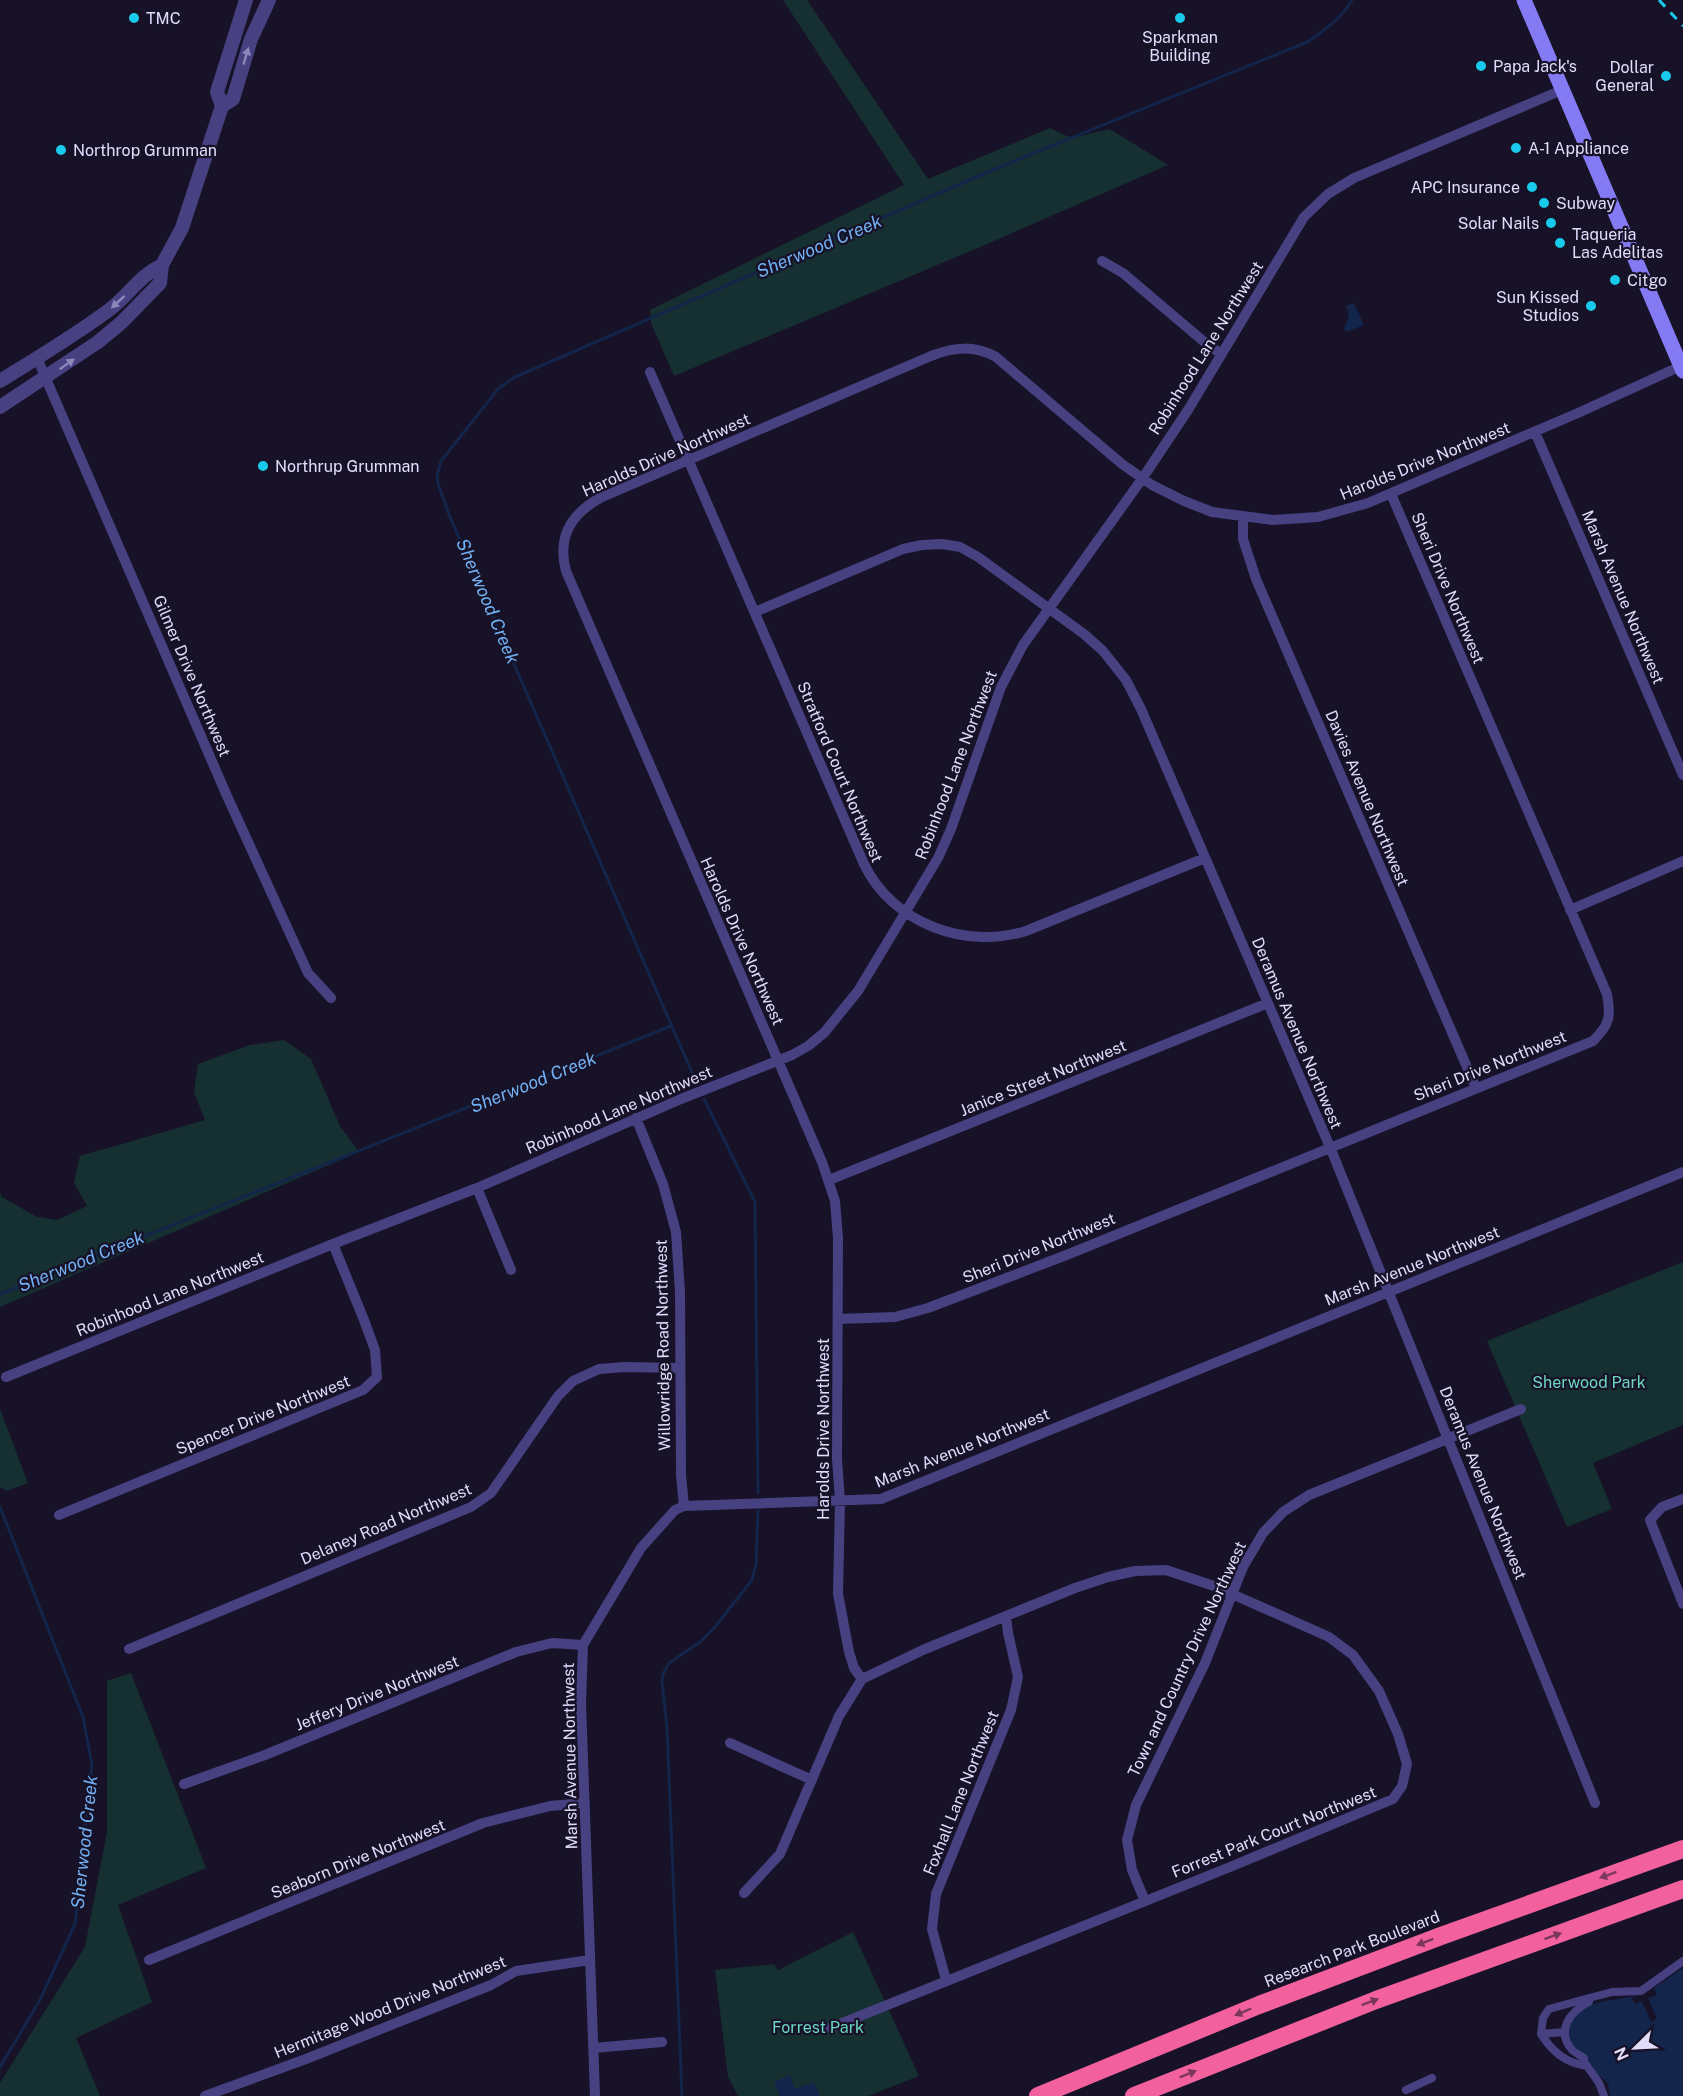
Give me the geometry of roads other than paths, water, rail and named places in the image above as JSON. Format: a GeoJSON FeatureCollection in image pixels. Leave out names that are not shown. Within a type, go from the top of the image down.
{"type":"FeatureCollection","features":[{"type":"Feature","properties":{"kind":"highway"},"geometry":{"type":"LineString","coordinates":[[1649,1860],[1683,1839]]}},
{"type":"Feature","properties":{"kind":"highway","name":"Research Park Boulevard"},"geometry":{"type":"LineString","coordinates":[[1038,2096],[1259,2005],[1683,1849]]}},
{"type":"Feature","properties":{"kind":"highway"},"geometry":{"type":"LineString","coordinates":[[1134,2096],[1376,2000],[1683,1889]]}},
{"type":"Feature","properties":{"kind":"main road"},"geometry":{"type":"LineString","coordinates":[[1524,0],[1682,369]]}},
{"type":"Feature","properties":{"kind":"street"},"geometry":{"type":"LineString","coordinates":[[0,407],[46,378],[123,322],[160,283],[162,265],[182,228],[222,106],[217,92],[246,0]]}},
{"type":"Feature","properties":{"kind":"street"},"geometry":{"type":"LineString","coordinates":[[222,106],[233,99],[251,39],[269,0]]}},
{"type":"Feature","properties":{"kind":"street","name":"Robinhood Lane Northwest"},"geometry":{"type":"LineString","coordinates":[[6,1377],[477,1188],[636,1118],[778,1061],[808,1046],[831,1026],[858,991],[928,877],[946,841],[1008,673],[1023,645],[1188,410],[1300,224],[1313,207],[1340,185],[1364,173],[1562,90]]}},
{"type":"Feature","properties":{"kind":"street"},"geometry":{"type":"LineString","coordinates":[[1102,261],[1123,273],[1209,346],[1222,354]]}},
{"type":"Feature","properties":{"kind":"street"},"geometry":{"type":"LineString","coordinates":[[0,381],[111,308],[148,272],[162,265]]}},
{"type":"Feature","properties":{"kind":"street","name":"Harolds Drive Northwest"},"geometry":{"type":"LineString","coordinates":[[862,1679],[852,1662],[839,1605],[837,1583],[840,1501],[837,1459],[838,1232],[835,1201],[829,1180],[564,563],[565,537],[573,520],[581,510],[600,498],[931,356],[955,349],[969,348],[987,352],[996,357],[1122,464],[1142,478],[1203,508],[1244,518],[1285,520],[1318,517],[1359,507],[1682,369]]}},
{"type":"Feature","properties":{"kind":"street","name":"Gilmer Drive Northwest"},"geometry":{"type":"LineString","coordinates":[[37,358],[227,796],[306,970],[331,998]]}},
{"type":"Feature","properties":{"kind":"street","name":"Stratford Court Northwest"},"geometry":{"type":"LineString","coordinates":[[650,372],[868,874],[882,892],[906,912],[934,927],[955,935],[1002,938],[1026,932],[1205,858]]}},
{"type":"Feature","properties":{"kind":"street","name":"Marsh Avenue Northwest"},"geometry":{"type":"LineString","coordinates":[[1535,432],[1683,775]]}},
{"type":"Feature","properties":{"kind":"street","name":"Sheri Drive Northwest"},"geometry":{"type":"LineString","coordinates":[[838,1319],[885,1318],[921,1311],[1593,1041],[1605,1029],[1610,1012],[1607,994],[1391,494]]}},
{"type":"Feature","properties":{"kind":"street","name":"Davies Avenue Northwest"},"geometry":{"type":"LineString","coordinates":[[1244,518],[1245,546],[1256,579],[1476,1088]]}},
{"type":"Feature","properties":{"kind":"street","name":"Deramus Avenue Northwest"},"geometry":{"type":"LineString","coordinates":[[755,612],[897,552],[932,544],[951,545],[969,552],[1103,651],[1126,680],[1330,1147],[1595,1803]]}},
{"type":"Feature","properties":{"kind":"street"},"geometry":{"type":"LineString","coordinates":[[1570,910],[1683,861]]}},
{"type":"Feature","properties":{"kind":"street","name":"Janice Street Northwest"},"geometry":{"type":"LineString","coordinates":[[829,1180],[1268,1003]]}},
{"type":"Feature","properties":{"kind":"street","name":"Willowridge Road Northwest"},"geometry":{"type":"LineString","coordinates":[[636,1118],[663,1184],[676,1232],[680,1292],[681,1475],[684,1506]]}},
{"type":"Feature","properties":{"kind":"street","name":"Marsh Avenue Northwest"},"geometry":{"type":"LineString","coordinates":[[595,2096],[581,1703],[583,1645],[640,1548],[675,1510],[684,1506],[881,1499],[1683,1172]]}},
{"type":"Feature","properties":{"kind":"street"},"geometry":{"type":"LineString","coordinates":[[477,1188],[511,1270]]}},
{"type":"Feature","properties":{"kind":"street","name":"Spencer Drive Northwest"},"geometry":{"type":"LineString","coordinates":[[60,1515],[363,1390],[377,1377],[375,1350],[333,1244]]}},
{"type":"Feature","properties":{"kind":"street","name":"Delaney Road Northwest"},"geometry":{"type":"LineString","coordinates":[[129,1649],[471,1507],[491,1492],[558,1396],[573,1382],[599,1369],[680,1368]]}},
{"type":"Feature","properties":{"kind":"street","name":"Town and Country Drive Northwest"},"geometry":{"type":"LineString","coordinates":[[1145,1901],[1132,1870],[1127,1840],[1136,1804],[1205,1663],[1243,1567],[1263,1533],[1283,1512],[1309,1495],[1521,1409]]}},
{"type":"Feature","properties":{"kind":"street"},"geometry":{"type":"LineString","coordinates":[[1683,1499],[1662,1507],[1650,1520],[1683,1604]]}},
{"type":"Feature","properties":{"kind":"street","name":"Forrest Park Court Northwest"},"geometry":{"type":"LineString","coordinates":[[830,2028],[1372,1809],[1393,1799],[1402,1786],[1407,1764],[1398,1734],[1379,1691],[1353,1656],[1329,1637],[1232,1595],[1166,1570],[1135,1571],[1075,1588],[925,1649],[862,1679]]}},
{"type":"Feature","properties":{"kind":"street","name":"Foxhall Lane Northwest"},"geometry":{"type":"LineString","coordinates":[[946,1980],[932,1929],[936,1894],[1011,1710],[1018,1677],[1006,1617]]}},
{"type":"Feature","properties":{"kind":"street","name":"Jeffery Drive Northwest"},"geometry":{"type":"LineString","coordinates":[[184,1784],[265,1755],[516,1652],[552,1643],[583,1645]]}},
{"type":"Feature","properties":{"kind":"street"},"geometry":{"type":"LineString","coordinates":[[744,1893],[780,1854],[839,1716],[862,1679]]}},
{"type":"Feature","properties":{"kind":"street"},"geometry":{"type":"LineString","coordinates":[[730,1743],[812,1780]]}},
{"type":"Feature","properties":{"kind":"street","name":"Seaborn Drive Northwest"},"geometry":{"type":"LineString","coordinates":[[149,1960],[483,1823],[550,1806],[585,1803]]}},
{"type":"Feature","properties":{"kind":"street","name":"Hermitage Wood Drive Northwest"},"geometry":{"type":"LineString","coordinates":[[205,2096],[306,2059],[491,1985],[516,1971],[590,1960]]}},
{"type":"Feature","properties":{"kind":"street"},"geometry":{"type":"LineString","coordinates":[[1585,2062],[1571,2062],[1555,2053],[1541,2034],[1543,2018],[1549,2009],[1612,1992],[1641,1991],[1683,1961]]}},
{"type":"Feature","properties":{"kind":"street"},"geometry":{"type":"LineString","coordinates":[[1589,1998],[1588,2002],[1576,2008],[1568,2019],[1565,2032],[1572,2050],[1585,2062],[1599,2083],[1604,2096]]}},
{"type":"Feature","properties":{"kind":"street"},"geometry":{"type":"LineString","coordinates":[[1541,2034],[1565,2032]]}},
{"type":"Feature","properties":{"kind":"street"},"geometry":{"type":"LineString","coordinates":[[594,2048],[662,2042]]}},
{"type":"Feature","properties":{"kind":"street"},"geometry":{"type":"LineString","coordinates":[[1406,2090],[1432,2078]]}},
{"type":"Feature","properties":{"kind":"water"},"geometry":{"type":"Polygon","coordinates":[[[1354,303],[1364,325],[1347,332],[1344,329],[1349,315],[1346,306],[1354,303]]]}},
{"type":"Feature","properties":{"kind":"water"},"geometry":{"type":"Polygon","coordinates":[[[1683,1968],[1683,2096],[1610,2096],[1608,2083],[1596,2074],[1587,2061],[1588,2057],[1578,2051],[1571,2042],[1569,2029],[1574,2015],[1591,2005],[1644,1993],[1683,1968]]]}},
{"type":"Feature","properties":{"kind":"water"},"geometry":{"type":"Polygon","coordinates":[[[790,2075],[795,2089],[814,2082],[820,2096],[780,2096],[774,2082],[790,2075]]]}},
{"type":"Feature","properties":{"kind":"waterway","name":"Sherwood Creek"},"geometry":{"type":"LineString","coordinates":[[697,1084],[450,517],[438,484],[437,476],[441,461],[499,388],[515,377],[995,169],[1307,42],[1338,18],[1352,0]]}},
{"type":"Feature","properties":{"kind":"waterway","name":"Sherwood Creek"},"geometry":{"type":"LineString","coordinates":[[0,1294],[671,1026]]}},
{"type":"Feature","properties":{"kind":"waterway"},"geometry":{"type":"LineString","coordinates":[[704,1099],[755,1202],[758,1493]]}},
{"type":"Feature","properties":{"kind":"waterway","name":"Sherwood Creek"},"geometry":{"type":"LineString","coordinates":[[0,1507],[83,1717],[92,1765],[75,1924],[40,2000],[0,2067]]}},
{"type":"Feature","properties":{"kind":"waterway"},"geometry":{"type":"LineString","coordinates":[[682,2096],[667,1728],[662,1681],[669,1663],[700,1642],[752,1580],[756,1564],[758,1511]]}},
{"type":"Feature","properties":{"kind":"railway"},"geometry":{"type":"LineString","coordinates":[[1659,0],[1683,26]]}},
{"type":"Feature","properties":{"kind":"place","name":"TMC"},"geometry":{"type":"Point","coordinates":[134,18]}},
{"type":"Feature","properties":{"kind":"place","name":"Sparkman Building"},"geometry":{"type":"Point","coordinates":[1180,18]}},
{"type":"Feature","properties":{"kind":"place","name":"Papa Jack's"},"geometry":{"type":"Point","coordinates":[1481,66]}},
{"type":"Feature","properties":{"kind":"place","name":"Dollar General"},"geometry":{"type":"Point","coordinates":[1666,76]}},
{"type":"Feature","properties":{"kind":"place","name":"A-1 Appliance"},"geometry":{"type":"Point","coordinates":[1516,148]}},
{"type":"Feature","properties":{"kind":"place","name":"Northrop Grumman"},"geometry":{"type":"Point","coordinates":[61,150]}},
{"type":"Feature","properties":{"kind":"place","name":"APC Insurance"},"geometry":{"type":"Point","coordinates":[1532,187]}},
{"type":"Feature","properties":{"kind":"place","name":"Subway"},"geometry":{"type":"Point","coordinates":[1544,203]}},
{"type":"Feature","properties":{"kind":"place","name":"Solar Nails"},"geometry":{"type":"Point","coordinates":[1551,223]}},
{"type":"Feature","properties":{"kind":"place","name":"Taqueria Las Adelitas"},"geometry":{"type":"Point","coordinates":[1560,243]}},
{"type":"Feature","properties":{"kind":"place","name":"Citgo"},"geometry":{"type":"Point","coordinates":[1615,280]}},
{"type":"Feature","properties":{"kind":"place","name":"Sun Kissed Studios"},"geometry":{"type":"Point","coordinates":[1591,306]}},
{"type":"Feature","properties":{"kind":"place","name":"Northrup Grumman"},"geometry":{"type":"Point","coordinates":[263,466]}},
{"type":"Feature","properties":{"kind":"park label","name":"Sherwood Park"},"geometry":{"type":"Point","coordinates":[1589,1382]}},
{"type":"Feature","properties":{"kind":"park label","name":"Forrest Park"},"geometry":{"type":"Point","coordinates":[818,2027]}}]}
